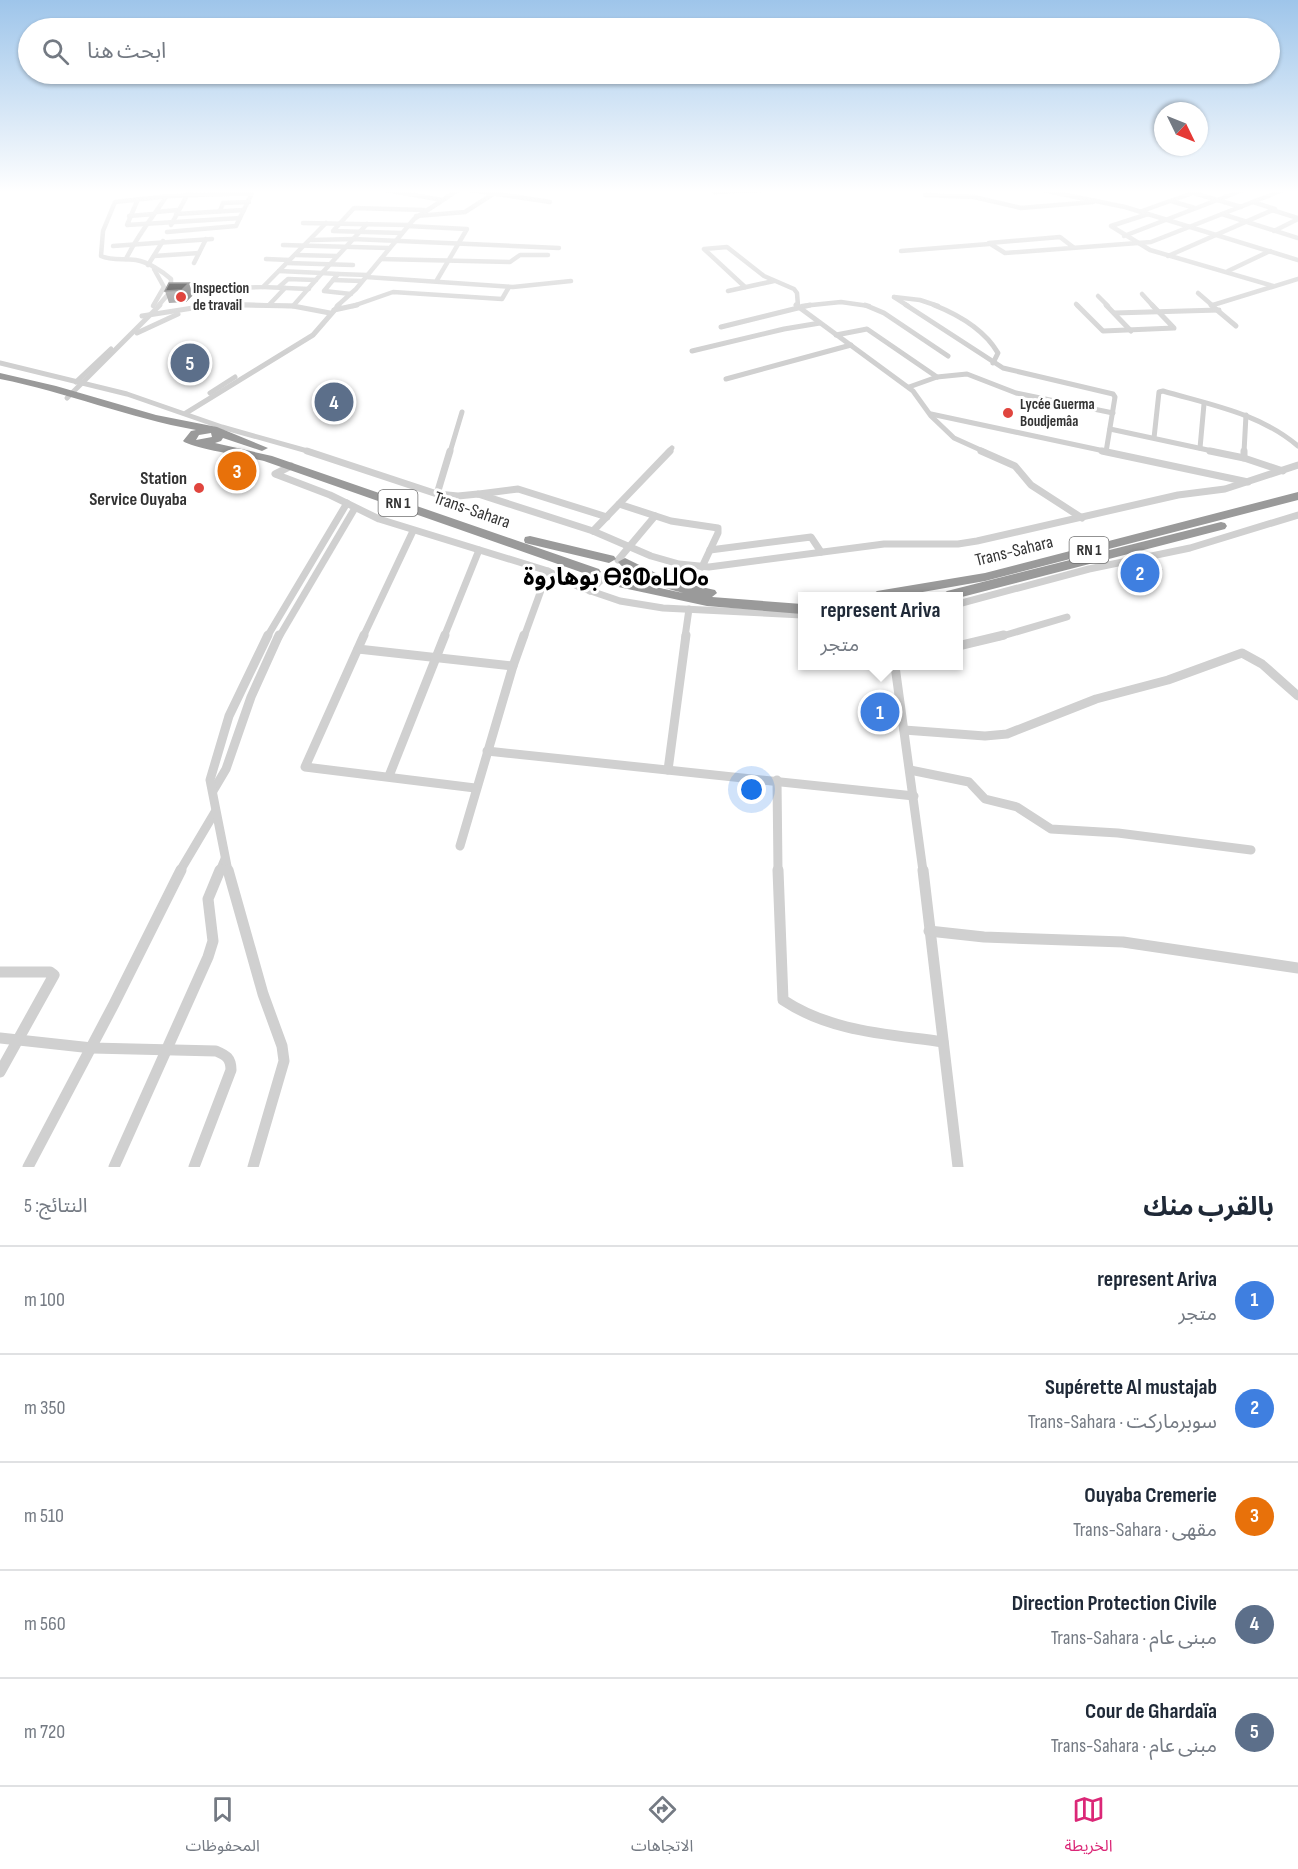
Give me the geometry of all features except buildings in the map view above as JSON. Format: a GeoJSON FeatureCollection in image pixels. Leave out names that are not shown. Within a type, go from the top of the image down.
{"type":"FeatureCollection","features":[{"type":"Feature","properties":{"kind":"highway","name":"Trans-Sahara"},"geometry":{"type":"LineString","coordinates":[[0,376],[182,424],[218,430],[520,537],[564,550],[617,560],[642,575],[700,592],[737,597],[798,600]]}},
{"type":"Feature","properties":{"kind":"highway","name":"Trans-Sahara"},"geometry":{"type":"LineString","coordinates":[[0,383],[68,394],[167,429],[194,442],[239,450],[291,466],[603,578],[660,594],[708,602],[798,609]]}},
{"type":"Feature","properties":{"kind":"highway"},"geometry":{"type":"LineString","coordinates":[[194,442],[213,441],[219,436],[218,430]]}},
{"type":"Feature","properties":{"kind":"highway","name":"Trans-Sahara"},"geometry":{"type":"LineString","coordinates":[[904,592],[985,577],[1298,496]]}},
{"type":"Feature","properties":{"kind":"highway","name":"Trans-Sahara"},"geometry":{"type":"LineString","coordinates":[[963,593],[1298,505]]}},
{"type":"Feature","properties":{"kind":"highway"},"geometry":{"type":"LineString","coordinates":[[617,560],[630,569],[627,576],[603,578],[599,563],[617,560]]}},
{"type":"Feature","properties":{"kind":"street"},"geometry":{"type":"LineString","coordinates":[[81,381],[150,316],[171,291],[171,279],[167,274],[138,260],[107,259],[99,252],[100,244]]}},
{"type":"Feature","properties":{"kind":"street"},"geometry":{"type":"LineString","coordinates":[[113,246],[139,244]]}},
{"type":"Feature","properties":{"kind":"street"},"geometry":{"type":"LineString","coordinates":[[148,265],[160,244]]}},
{"type":"Feature","properties":{"kind":"street"},"geometry":{"type":"LineString","coordinates":[[194,263],[205,244]]}},
{"type":"Feature","properties":{"kind":"street"},"geometry":{"type":"LineString","coordinates":[[293,306],[348,244]]}},
{"type":"Feature","properties":{"kind":"street"},"geometry":{"type":"LineString","coordinates":[[183,412],[315,332],[365,278],[392,244]]}},
{"type":"Feature","properties":{"kind":"street"},"geometry":{"type":"LineString","coordinates":[[437,280],[457,244]]}},
{"type":"Feature","properties":{"kind":"street"},"geometry":{"type":"LineString","coordinates":[[469,244],[559,248]]}},
{"type":"Feature","properties":{"kind":"street"},"geometry":{"type":"LineString","coordinates":[[901,251],[983,244]]}},
{"type":"Feature","properties":{"kind":"street"},"geometry":{"type":"LineString","coordinates":[[990,244],[1005,253],[1114,244]]}},
{"type":"Feature","properties":{"kind":"street"},"geometry":{"type":"LineString","coordinates":[[1070,244],[1073,247]]}},
{"type":"Feature","properties":{"kind":"street"},"geometry":{"type":"LineString","coordinates":[[1141,244],[1168,255],[1273,286]]}},
{"type":"Feature","properties":{"kind":"street"},"geometry":{"type":"LineString","coordinates":[[1168,255],[1193,244]]}},
{"type":"Feature","properties":{"kind":"street"},"geometry":{"type":"LineString","coordinates":[[1248,244],[1298,260]]}},
{"type":"Feature","properties":{"kind":"street"},"geometry":{"type":"LineString","coordinates":[[126,259],[131,245]]}},
{"type":"Feature","properties":{"kind":"street"},"geometry":{"type":"LineString","coordinates":[[283,245],[388,248]]}},
{"type":"Feature","properties":{"kind":"street"},"geometry":{"type":"LineString","coordinates":[[263,287],[304,246]]}},
{"type":"Feature","properties":{"kind":"street"},"geometry":{"type":"LineString","coordinates":[[746,287],[704,249],[728,247],[764,276],[797,291],[797,307]]}},
{"type":"Feature","properties":{"kind":"street"},"geometry":{"type":"LineString","coordinates":[[1227,271],[1270,251]]}},
{"type":"Feature","properties":{"kind":"street"},"geometry":{"type":"LineString","coordinates":[[154,256],[199,253]]}},
{"type":"Feature","properties":{"kind":"street"},"geometry":{"type":"LineString","coordinates":[[296,255],[337,256]]}},
{"type":"Feature","properties":{"kind":"street"},"geometry":{"type":"LineString","coordinates":[[381,259],[510,262],[520,255],[548,255]]}},
{"type":"Feature","properties":{"kind":"street"},"geometry":{"type":"LineString","coordinates":[[266,259],[353,265]]}},
{"type":"Feature","properties":{"kind":"street"},"geometry":{"type":"LineString","coordinates":[[68,394],[163,293],[163,282],[154,269]]}},
{"type":"Feature","properties":{"kind":"street"},"geometry":{"type":"LineString","coordinates":[[279,271],[365,278]]}},
{"type":"Feature","properties":{"kind":"street"},"geometry":{"type":"LineString","coordinates":[[338,274],[324,291],[351,294]]}},
{"type":"Feature","properties":{"kind":"street"},"geometry":{"type":"LineString","coordinates":[[333,280],[365,278],[437,280],[509,286],[572,281]]}},
{"type":"Feature","properties":{"kind":"street"},"geometry":{"type":"LineString","coordinates":[[269,305],[288,279],[316,280]]}},
{"type":"Feature","properties":{"kind":"street"},"geometry":{"type":"LineString","coordinates":[[728,291],[774,280]]}},
{"type":"Feature","properties":{"kind":"street"},"geometry":{"type":"LineString","coordinates":[[1213,305],[1296,280]]}},
{"type":"Feature","properties":{"kind":"street"},"geometry":{"type":"LineString","coordinates":[[142,316],[216,304],[293,306],[332,311],[349,308],[379,293],[393,292],[502,299],[509,286]]}},
{"type":"Feature","properties":{"kind":"street"},"geometry":{"type":"LineString","coordinates":[[171,291],[263,287],[309,289]]}},
{"type":"Feature","properties":{"kind":"street"},"geometry":{"type":"LineString","coordinates":[[216,304],[231,288]]}},
{"type":"Feature","properties":{"kind":"street"},"geometry":{"type":"LineString","coordinates":[[1198,293],[1236,326]]}},
{"type":"Feature","properties":{"kind":"street"},"geometry":{"type":"LineString","coordinates":[[1076,304],[1100,330],[1131,331],[1174,328],[1142,294]]}},
{"type":"Feature","properties":{"kind":"street"},"geometry":{"type":"LineString","coordinates":[[1098,296],[1131,331]]}},
{"type":"Feature","properties":{"kind":"street"},"geometry":{"type":"LineString","coordinates":[[993,363],[998,352],[996,347],[985,334],[975,327],[929,303],[893,298],[993,363],[1016,373],[1113,394],[1115,397],[1106,452]]}},
{"type":"Feature","properties":{"kind":"street"},"geometry":{"type":"LineString","coordinates":[[721,327],[797,307],[835,302],[865,305],[874,308],[948,357]]}},
{"type":"Feature","properties":{"kind":"street"},"geometry":{"type":"LineString","coordinates":[[797,307],[909,387],[954,438],[1015,466],[1030,485],[1082,518]]}},
{"type":"Feature","properties":{"kind":"street"},"geometry":{"type":"LineString","coordinates":[[126,340],[160,321],[193,308]]}},
{"type":"Feature","properties":{"kind":"street"},"geometry":{"type":"LineString","coordinates":[[1114,312],[1219,310]]}},
{"type":"Feature","properties":{"kind":"street"},"geometry":{"type":"LineString","coordinates":[[692,351],[784,329],[820,323]]}},
{"type":"Feature","properties":{"kind":"street"},"geometry":{"type":"LineString","coordinates":[[836,334],[867,329],[937,377]]}},
{"type":"Feature","properties":{"kind":"street"},"geometry":{"type":"LineString","coordinates":[[726,379],[851,345]]}},
{"type":"Feature","properties":{"kind":"street"},"geometry":{"type":"LineString","coordinates":[[0,363],[81,381],[183,412],[218,430],[293,446],[437,494],[458,496],[518,489],[608,517]]}},
{"type":"Feature","properties":{"kind":"street"},"geometry":{"type":"LineString","coordinates":[[909,387],[937,377],[970,374],[1016,393],[1113,413]]}},
{"type":"Feature","properties":{"kind":"street"},"geometry":{"type":"LineString","coordinates":[[1154,438],[1159,392],[1172,393],[1246,415],[1279,430],[1298,446]]}},
{"type":"Feature","properties":{"kind":"street"},"geometry":{"type":"LineString","coordinates":[[1200,448],[1203,404]]}},
{"type":"Feature","properties":{"kind":"street"},"geometry":{"type":"LineString","coordinates":[[437,494],[462,412]]}},
{"type":"Feature","properties":{"kind":"street"},"geometry":{"type":"LineString","coordinates":[[931,414],[1249,483]]}},
{"type":"Feature","properties":{"kind":"street"},"geometry":{"type":"LineString","coordinates":[[1244,458],[1246,415]]}},
{"type":"Feature","properties":{"kind":"street"},"geometry":{"type":"LineString","coordinates":[[1110,429],[1244,458],[1283,471]]}},
{"type":"Feature","properties":{"kind":"street"},"geometry":{"type":"LineString","coordinates":[[593,531],[672,448]]}},
{"type":"Feature","properties":{"kind":"street"},"geometry":{"type":"LineString","coordinates":[[478,494],[593,531],[651,556],[702,567],[900,543],[958,544],[1178,495],[1225,489],[1298,465]]}},
{"type":"Feature","properties":{"kind":"street"},"geometry":{"type":"LineString","coordinates":[[291,466],[275,474],[413,531],[548,571],[590,591],[620,601],[663,608],[798,615]]}},
{"type":"Feature","properties":{"kind":"street"},"geometry":{"type":"LineString","coordinates":[[253,1167],[284,1061],[282,1046],[263,994],[225,859],[210,780],[229,716],[275,621],[347,503]]}},
{"type":"Feature","properties":{"kind":"street"},"geometry":{"type":"LineString","coordinates":[[619,504],[671,521],[718,528],[718,533],[702,567]]}},
{"type":"Feature","properties":{"kind":"street"},"geometry":{"type":"LineString","coordinates":[[213,791],[229,765],[250,698],[287,622],[355,508]]}},
{"type":"Feature","properties":{"kind":"street"},"geometry":{"type":"LineString","coordinates":[[963,603],[1089,569],[1190,548],[1298,515]]}},
{"type":"Feature","properties":{"kind":"street"},"geometry":{"type":"LineString","coordinates":[[617,560],[655,516]]}},
{"type":"Feature","properties":{"kind":"street"},"geometry":{"type":"LineString","coordinates":[[413,531],[305,767],[476,788]]}},
{"type":"Feature","properties":{"kind":"street"},"geometry":{"type":"LineString","coordinates":[[710,550],[811,537],[821,552]]}},
{"type":"Feature","properties":{"kind":"street"},"geometry":{"type":"LineString","coordinates":[[389,776],[478,550]]}},
{"type":"Feature","properties":{"kind":"street"},"geometry":{"type":"LineString","coordinates":[[306,569],[316,571]]}},
{"type":"Feature","properties":{"kind":"street"},"geometry":{"type":"LineString","coordinates":[[460,846],[513,666],[548,571]]}},
{"type":"Feature","properties":{"kind":"street"},"geometry":{"type":"LineString","coordinates":[[590,591],[603,578]]}},
{"type":"Feature","properties":{"kind":"street"},"geometry":{"type":"LineString","coordinates":[[668,770],[689,609]]}},
{"type":"Feature","properties":{"kind":"street"},"geometry":{"type":"LineString","coordinates":[[963,645],[1067,617]]}},
{"type":"Feature","properties":{"kind":"street"},"geometry":{"type":"LineString","coordinates":[[275,621],[287,622]]}},
{"type":"Feature","properties":{"kind":"street"},"geometry":{"type":"LineString","coordinates":[[358,649],[513,666]]}},
{"type":"Feature","properties":{"kind":"street"},"geometry":{"type":"LineString","coordinates":[[904,730],[985,736],[1007,734],[1096,699],[1168,680],[1242,653],[1262,664],[1298,696]]}},
{"type":"Feature","properties":{"kind":"street"},"geometry":{"type":"LineString","coordinates":[[896,670],[914,796],[958,1167]]}},
{"type":"Feature","properties":{"kind":"street"},"geometry":{"type":"LineString","coordinates":[[487,751],[914,796]]}},
{"type":"Feature","properties":{"kind":"street"},"geometry":{"type":"LineString","coordinates":[[910,770],[969,782],[985,799],[1017,807],[1051,829],[1118,833],[1251,850]]}},
{"type":"Feature","properties":{"kind":"street"},"geometry":{"type":"LineString","coordinates":[[777,780],[778,936],[783,1000],[796,1011],[831,1024],[943,1042]]}},
{"type":"Feature","properties":{"kind":"street"},"geometry":{"type":"LineString","coordinates":[[28,1167],[92,1048],[177,874],[197,837],[215,812]]}},
{"type":"Feature","properties":{"kind":"street"},"geometry":{"type":"LineString","coordinates":[[114,1167],[213,941],[208,899],[225,859]]}},
{"type":"Feature","properties":{"kind":"street"},"geometry":{"type":"LineString","coordinates":[[929,931],[984,937],[1123,942],[1298,968]]}},
{"type":"Feature","properties":{"kind":"street"},"geometry":{"type":"LineString","coordinates":[[0,972],[51,972],[54,975],[0,1072]]}},
{"type":"Feature","properties":{"kind":"street"},"geometry":{"type":"LineString","coordinates":[[0,1038],[92,1048],[216,1051],[225,1054],[232,1062],[231,1070],[194,1167]]}},
{"type":"Feature","properties":{"kind":"place","name":"Inspection de travail"},"geometry":{"type":"Point","coordinates":[181,297]}},
{"type":"Feature","properties":{"kind":"place","name":"Cour de Ghardaïa"},"geometry":{"type":"Point","coordinates":[190,363]}},
{"type":"Feature","properties":{"kind":"place","name":"Direction Protection Civile"},"geometry":{"type":"Point","coordinates":[334,402]}},
{"type":"Feature","properties":{"kind":"place","name":"Lycée Guerma Boudjemâa"},"geometry":{"type":"Point","coordinates":[1008,413]}},
{"type":"Feature","properties":{"kind":"place","name":"Ouyaba Cremerie"},"geometry":{"type":"Point","coordinates":[237,471]}},
{"type":"Feature","properties":{"kind":"place","name":"Station Service Ouyaba"},"geometry":{"type":"Point","coordinates":[199,488]}},
{"type":"Feature","properties":{"kind":"place","name":"Supérette Al mustajab"},"geometry":{"type":"Point","coordinates":[1140,573]}},
{"type":"Feature","properties":{"kind":"place","name":"represent Ariva"},"geometry":{"type":"Point","coordinates":[880,712]}},
{"type":"Feature","properties":{"kind":"district","name":"بوهاروة ⴱⵓⵀⴰⵡⵔⴰ"},"geometry":{"type":"Point","coordinates":[616,577]}}]}
